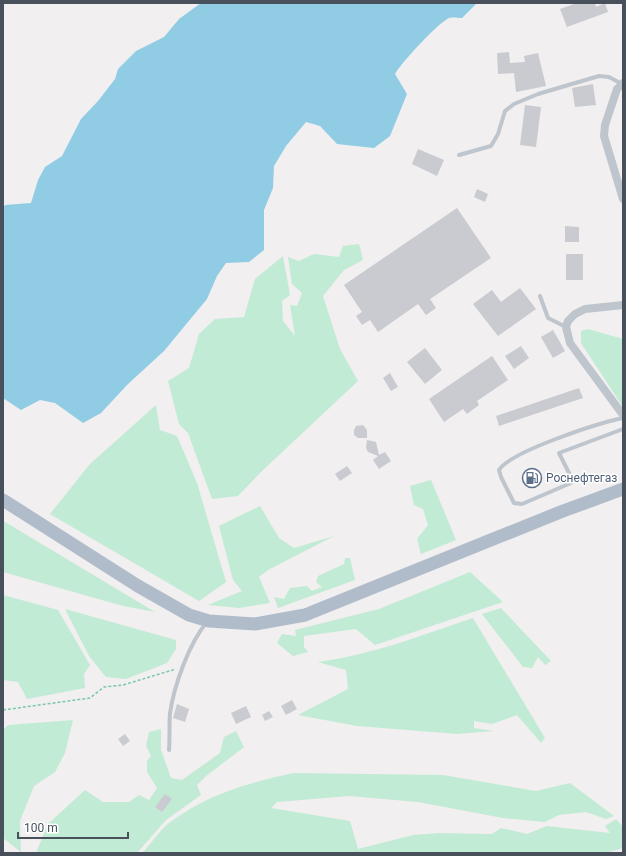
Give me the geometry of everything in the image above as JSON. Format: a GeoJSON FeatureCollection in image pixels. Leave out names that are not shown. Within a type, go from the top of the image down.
{"type":"FeatureCollection","features":[{"type":"Feature","properties":{"kind":"main road"},"geometry":{"type":"LineString","coordinates":[[3,500],[138,586],[189,616],[208,620],[254,624],[305,615],[563,511],[623,489]]}},
{"type":"Feature","properties":{"kind":"street"},"geometry":{"type":"LineString","coordinates":[[622,83],[617,89],[605,125],[604,136],[623,199]]}},
{"type":"Feature","properties":{"kind":"street"},"geometry":{"type":"LineString","coordinates":[[623,305],[585,309],[571,318],[566,327],[570,343],[623,415]]}},
{"type":"Feature","properties":{"kind":"lane"},"geometry":{"type":"LineString","coordinates":[[459,155],[491,146],[498,134],[505,111],[514,104],[538,94],[599,76],[609,77],[622,83]]}},
{"type":"Feature","properties":{"kind":"lane"},"geometry":{"type":"LineString","coordinates":[[540,296],[548,318],[566,327]]}},
{"type":"Feature","properties":{"kind":"lane"},"geometry":{"type":"LineString","coordinates":[[623,418],[535,448],[504,464],[500,470],[501,477],[514,503],[522,504],[571,483],[572,478],[559,453],[623,429]]}},
{"type":"Feature","properties":{"kind":"lane"},"geometry":{"type":"LineString","coordinates":[[170,750],[170,714],[175,691],[184,666],[208,620]]}},
{"type":"Feature","properties":{"kind":"path"},"geometry":{"type":"LineString","coordinates":[[3,710],[90,698],[104,687],[123,685],[184,666]]}},
{"type":"Feature","properties":{"kind":"green space"},"geometry":{"type":"Polygon","coordinates":[[[359,244],[363,260],[344,270],[323,296],[340,349],[358,381],[262,471],[238,496],[212,499],[188,433],[179,424],[168,381],[189,368],[199,334],[215,319],[244,317],[255,279],[283,256],[290,295],[282,301],[283,321],[295,336],[290,305],[297,306],[302,293],[292,284],[288,257],[299,261],[314,254],[339,257],[343,246],[359,244]]]}},
{"type":"Feature","properties":{"kind":"green space"},"geometry":{"type":"Polygon","coordinates":[[[588,329],[623,339],[623,407],[581,343],[581,331],[588,329]]]}},
{"type":"Feature","properties":{"kind":"green space"},"geometry":{"type":"Polygon","coordinates":[[[156,405],[160,430],[177,436],[197,483],[226,582],[199,601],[50,514],[90,464],[156,405]]]}},
{"type":"Feature","properties":{"kind":"green space"},"geometry":{"type":"Polygon","coordinates":[[[431,480],[456,540],[421,554],[417,539],[428,525],[423,509],[414,505],[410,486],[431,480]]]}},
{"type":"Feature","properties":{"kind":"green space"},"geometry":{"type":"Polygon","coordinates":[[[260,506],[279,538],[294,548],[334,536],[268,570],[259,577],[270,603],[239,608],[208,605],[242,591],[233,580],[219,526],[260,506]]]}},
{"type":"Feature","properties":{"kind":"green space"},"geometry":{"type":"Polygon","coordinates":[[[3,520],[155,612],[123,606],[3,572],[3,520]]]}},
{"type":"Feature","properties":{"kind":"green space"},"geometry":{"type":"Polygon","coordinates":[[[345,558],[350,558],[355,580],[278,608],[274,597],[284,599],[290,588],[307,586],[312,591],[322,587],[316,582],[318,576],[344,564],[345,558]]]}},
{"type":"Feature","properties":{"kind":"green space"},"geometry":{"type":"Polygon","coordinates":[[[470,572],[503,602],[375,645],[356,629],[304,636],[304,647],[308,652],[293,656],[277,643],[282,634],[296,636],[295,630],[379,609],[470,572]]]}},
{"type":"Feature","properties":{"kind":"green space"},"geometry":{"type":"Polygon","coordinates":[[[3,595],[58,610],[90,665],[84,674],[85,688],[27,699],[18,682],[3,680],[3,595]]]}},
{"type":"Feature","properties":{"kind":"green space"},"geometry":{"type":"Polygon","coordinates":[[[501,608],[551,661],[545,665],[538,657],[532,668],[523,667],[482,614],[501,608]]]}},
{"type":"Feature","properties":{"kind":"green space"},"geometry":{"type":"Polygon","coordinates":[[[65,609],[176,640],[176,649],[167,663],[126,679],[106,677],[89,656],[65,609]]]}},
{"type":"Feature","properties":{"kind":"green space"},"geometry":{"type":"Polygon","coordinates":[[[473,618],[545,738],[541,743],[517,715],[492,724],[474,721],[474,728],[494,731],[457,734],[357,726],[298,715],[348,689],[346,670],[318,662],[358,655],[416,638],[473,618]]]}},
{"type":"Feature","properties":{"kind":"green space"},"geometry":{"type":"Polygon","coordinates":[[[73,720],[65,753],[55,772],[34,786],[20,821],[21,852],[3,838],[3,730],[8,725],[73,720]]]}},
{"type":"Feature","properties":{"kind":"green space"},"geometry":{"type":"Polygon","coordinates":[[[161,729],[161,750],[171,778],[182,780],[220,753],[224,737],[236,731],[244,747],[206,776],[197,785],[201,795],[166,820],[137,853],[36,853],[48,824],[85,790],[103,802],[129,802],[139,795],[149,800],[157,788],[147,772],[147,761],[151,756],[146,746],[149,732],[161,729]]]}},
{"type":"Feature","properties":{"kind":"green space"},"geometry":{"type":"Polygon","coordinates":[[[294,773],[443,775],[536,791],[570,783],[614,816],[606,819],[586,812],[559,815],[545,822],[503,818],[418,802],[349,796],[277,802],[271,808],[350,821],[358,849],[413,835],[439,833],[492,834],[501,828],[527,834],[547,826],[610,833],[605,826],[616,819],[623,827],[623,848],[605,853],[142,853],[169,823],[198,804],[228,791],[260,781],[294,773]]]}},
{"type":"Feature","properties":{"kind":"water"},"geometry":{"type":"Polygon","coordinates":[[[201,3],[477,3],[462,18],[449,18],[444,21],[420,44],[398,69],[395,74],[407,94],[390,136],[374,148],[337,144],[320,126],[306,122],[286,146],[274,166],[273,188],[264,210],[264,250],[249,262],[226,263],[217,276],[207,299],[164,351],[128,384],[101,413],[83,423],[55,403],[40,400],[21,410],[3,398],[3,208],[5,205],[31,203],[38,180],[45,167],[62,156],[81,119],[98,101],[115,79],[118,69],[136,51],[164,37],[179,19],[201,3]]]}},
{"type":"Feature","properties":{"kind":"building"},"geometry":{"type":"Polygon","coordinates":[[[577,3],[595,3],[596,7],[605,3],[608,12],[567,27],[560,9],[577,3]]]}},
{"type":"Feature","properties":{"kind":"building"},"geometry":{"type":"Polygon","coordinates":[[[509,52],[510,63],[525,62],[524,56],[538,53],[546,86],[516,92],[514,73],[498,74],[497,53],[509,52]]]}},
{"type":"Feature","properties":{"kind":"building"},"geometry":{"type":"Polygon","coordinates":[[[593,84],[596,105],[575,107],[572,88],[593,84]]]}},
{"type":"Feature","properties":{"kind":"building"},"geometry":{"type":"Polygon","coordinates":[[[525,105],[541,107],[536,147],[520,145],[525,105]]]}},
{"type":"Feature","properties":{"kind":"building"},"geometry":{"type":"Polygon","coordinates":[[[418,149],[444,160],[437,176],[412,164],[418,149]]]}},
{"type":"Feature","properties":{"kind":"building"},"geometry":{"type":"Polygon","coordinates":[[[477,189],[488,194],[485,202],[474,197],[477,189]]]}},
{"type":"Feature","properties":{"kind":"building"},"geometry":{"type":"Polygon","coordinates":[[[457,208],[491,258],[430,299],[436,308],[426,315],[418,304],[378,332],[370,320],[362,325],[356,316],[362,312],[344,285],[457,208]]]}},
{"type":"Feature","properties":{"kind":"building"},"geometry":{"type":"Polygon","coordinates":[[[565,226],[579,227],[579,242],[565,242],[565,226]]]}},
{"type":"Feature","properties":{"kind":"building"},"geometry":{"type":"Polygon","coordinates":[[[566,254],[583,254],[583,280],[566,280],[566,254]]]}},
{"type":"Feature","properties":{"kind":"building"},"geometry":{"type":"Polygon","coordinates":[[[520,288],[536,309],[498,336],[473,304],[492,290],[501,302],[520,288]]]}},
{"type":"Feature","properties":{"kind":"building"},"geometry":{"type":"Polygon","coordinates":[[[553,330],[565,351],[553,358],[541,337],[553,330]]]}},
{"type":"Feature","properties":{"kind":"building"},"geometry":{"type":"Polygon","coordinates":[[[521,346],[529,358],[514,369],[505,356],[521,346]]]}},
{"type":"Feature","properties":{"kind":"building"},"geometry":{"type":"Polygon","coordinates":[[[425,348],[442,370],[425,384],[407,362],[425,348]]]}},
{"type":"Feature","properties":{"kind":"building"},"geometry":{"type":"Polygon","coordinates":[[[492,356],[508,380],[477,401],[479,405],[467,414],[463,409],[444,422],[429,399],[492,356]]]}},
{"type":"Feature","properties":{"kind":"building"},"geometry":{"type":"Polygon","coordinates":[[[390,373],[398,387],[391,391],[383,378],[390,373]]]}},
{"type":"Feature","properties":{"kind":"building"},"geometry":{"type":"Polygon","coordinates":[[[579,388],[583,398],[499,426],[496,416],[579,388]]]}},
{"type":"Feature","properties":{"kind":"building"},"geometry":{"type":"Polygon","coordinates":[[[363,425],[367,430],[367,438],[358,438],[354,435],[354,430],[356,426],[363,425]]]}},
{"type":"Feature","properties":{"kind":"building"},"geometry":{"type":"Polygon","coordinates":[[[367,440],[376,442],[379,455],[385,452],[391,461],[379,469],[373,460],[378,456],[368,452],[366,448],[367,440]]]}},
{"type":"Feature","properties":{"kind":"building"},"geometry":{"type":"Polygon","coordinates":[[[347,466],[352,473],[340,481],[335,474],[347,466]]]}},
{"type":"Feature","properties":{"kind":"building"},"geometry":{"type":"Polygon","coordinates":[[[292,700],[297,709],[286,715],[281,706],[292,700]]]}},
{"type":"Feature","properties":{"kind":"building"},"geometry":{"type":"Polygon","coordinates":[[[177,704],[189,709],[185,722],[173,718],[177,704]]]}},
{"type":"Feature","properties":{"kind":"building"},"geometry":{"type":"Polygon","coordinates":[[[246,706],[251,717],[236,724],[231,713],[246,706]]]}},
{"type":"Feature","properties":{"kind":"building"},"geometry":{"type":"Polygon","coordinates":[[[269,711],[273,717],[265,721],[262,715],[269,711]]]}},
{"type":"Feature","properties":{"kind":"building"},"geometry":{"type":"Polygon","coordinates":[[[125,734],[130,741],[123,746],[118,739],[125,734]]]}},
{"type":"Feature","properties":{"kind":"building"},"geometry":{"type":"Polygon","coordinates":[[[165,794],[172,799],[162,812],[155,807],[165,794]]]}},
{"type":"Feature","properties":{"kind":"place","name":"Роснефтегаз"},"geometry":{"type":"Point","coordinates":[532,478]}}]}
